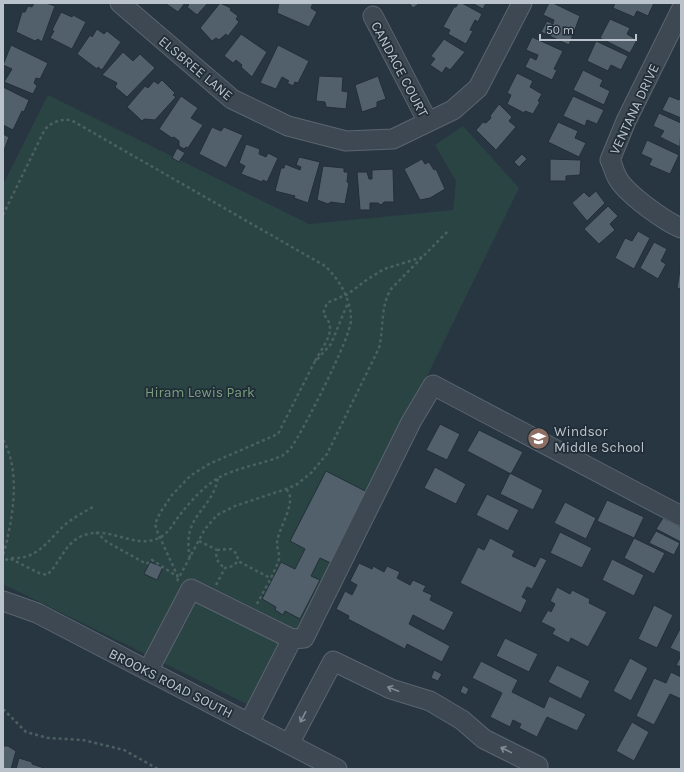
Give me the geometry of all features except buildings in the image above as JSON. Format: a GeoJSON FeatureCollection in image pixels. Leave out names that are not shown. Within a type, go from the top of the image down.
{"type":"FeatureCollection","features":[{"type":"Feature","properties":{"kind":"street","name":"ELSBREE LANE"},"geometry":{"type":"LineString","coordinates":[[120,3],[232,99],[288,126],[346,141],[393,139],[453,110],[478,88],[522,3]]}},
{"type":"Feature","properties":{"kind":"street","name":"VENTANA DRIVE"},"geometry":{"type":"LineString","coordinates":[[681,10],[626,121],[610,160],[618,179],[643,204],[672,224],[681,228]]}},
{"type":"Feature","properties":{"kind":"street","name":"CANDACE COURT"},"geometry":{"type":"LineString","coordinates":[[372,16],[428,122]]}},
{"type":"Feature","properties":{"kind":"street"},"geometry":{"type":"LineString","coordinates":[[148,671],[191,589],[292,639],[304,638],[411,422],[434,385],[681,516]]}},
{"type":"Feature","properties":{"kind":"street","name":"BROOKS ROAD SOUTH"},"geometry":{"type":"LineString","coordinates":[[3,601],[36,613],[336,769]]}},
{"type":"Feature","properties":{"kind":"street"},"geometry":{"type":"LineString","coordinates":[[249,723],[292,639]]}},
{"type":"Feature","properties":{"kind":"street"},"geometry":{"type":"LineString","coordinates":[[289,744],[333,661],[391,689],[430,702],[462,720],[484,739],[538,766],[537,769]]}},
{"type":"Feature","properties":{"kind":"path"},"geometry":{"type":"LineString","coordinates":[[3,215],[44,129],[53,122],[62,119],[71,120],[325,266],[336,276],[345,295],[351,320],[347,337],[290,449],[282,456],[218,478],[190,502],[167,532],[160,538],[143,542],[96,532],[76,539],[47,575],[39,573],[9,558]]}},
{"type":"Feature","properties":{"kind":"path"},"geometry":{"type":"LineString","coordinates":[[176,583],[205,529],[217,516],[235,506],[296,485],[311,473],[327,454],[379,348],[383,334],[385,299],[391,289],[448,231]]}},
{"type":"Feature","properties":{"kind":"path"},"geometry":{"type":"LineString","coordinates":[[178,577],[155,524],[160,513],[172,495],[190,476],[209,464],[278,434],[331,329],[329,320],[323,314],[324,307],[327,303],[345,295],[384,269],[425,256]]}},
{"type":"Feature","properties":{"kind":"path"},"geometry":{"type":"LineString","coordinates":[[314,363],[331,344],[347,304]]}},
{"type":"Feature","properties":{"kind":"path"},"geometry":{"type":"LineString","coordinates":[[3,440],[12,464],[14,489],[10,531],[3,556]]}},
{"type":"Feature","properties":{"kind":"path"},"geometry":{"type":"LineString","coordinates":[[190,558],[187,546],[189,532],[200,511],[216,488],[218,478]]}},
{"type":"Feature","properties":{"kind":"path"},"geometry":{"type":"LineString","coordinates":[[254,610],[280,558],[277,545],[278,538],[291,499],[290,493],[286,489]]}},
{"type":"Feature","properties":{"kind":"path"},"geometry":{"type":"LineString","coordinates":[[3,562],[9,558],[20,559],[46,546],[66,524],[93,507]]}},
{"type":"Feature","properties":{"kind":"path"},"geometry":{"type":"LineString","coordinates":[[96,532],[107,542],[146,564],[152,560],[178,577],[185,577]]}},
{"type":"Feature","properties":{"kind":"path"},"geometry":{"type":"LineString","coordinates":[[199,541],[217,550],[231,549],[237,554],[238,561]]}},
{"type":"Feature","properties":{"kind":"path"},"geometry":{"type":"LineString","coordinates":[[217,550],[217,560],[219,564],[225,568],[233,566],[238,561]]}},
{"type":"Feature","properties":{"kind":"path"},"geometry":{"type":"LineString","coordinates":[[238,561],[270,578]]}},
{"type":"Feature","properties":{"kind":"path"},"geometry":{"type":"LineString","coordinates":[[214,590],[225,568]]}},
{"type":"Feature","properties":{"kind":"path"},"geometry":{"type":"LineString","coordinates":[[3,708],[26,732],[48,738],[83,740],[124,750],[158,769]]}},
{"type":"Feature","properties":{"kind":"green space","name":"Hiram Lewis Park"},"geometry":{"type":"Polygon","coordinates":[[[48,95],[309,224],[453,210],[456,181],[435,145],[463,126],[519,188],[263,712],[3,584],[3,185],[48,95]]]}},
{"type":"Feature","properties":{"kind":"place","name":"Windsor Middle School"},"geometry":{"type":"Point","coordinates":[539,439]}}]}
